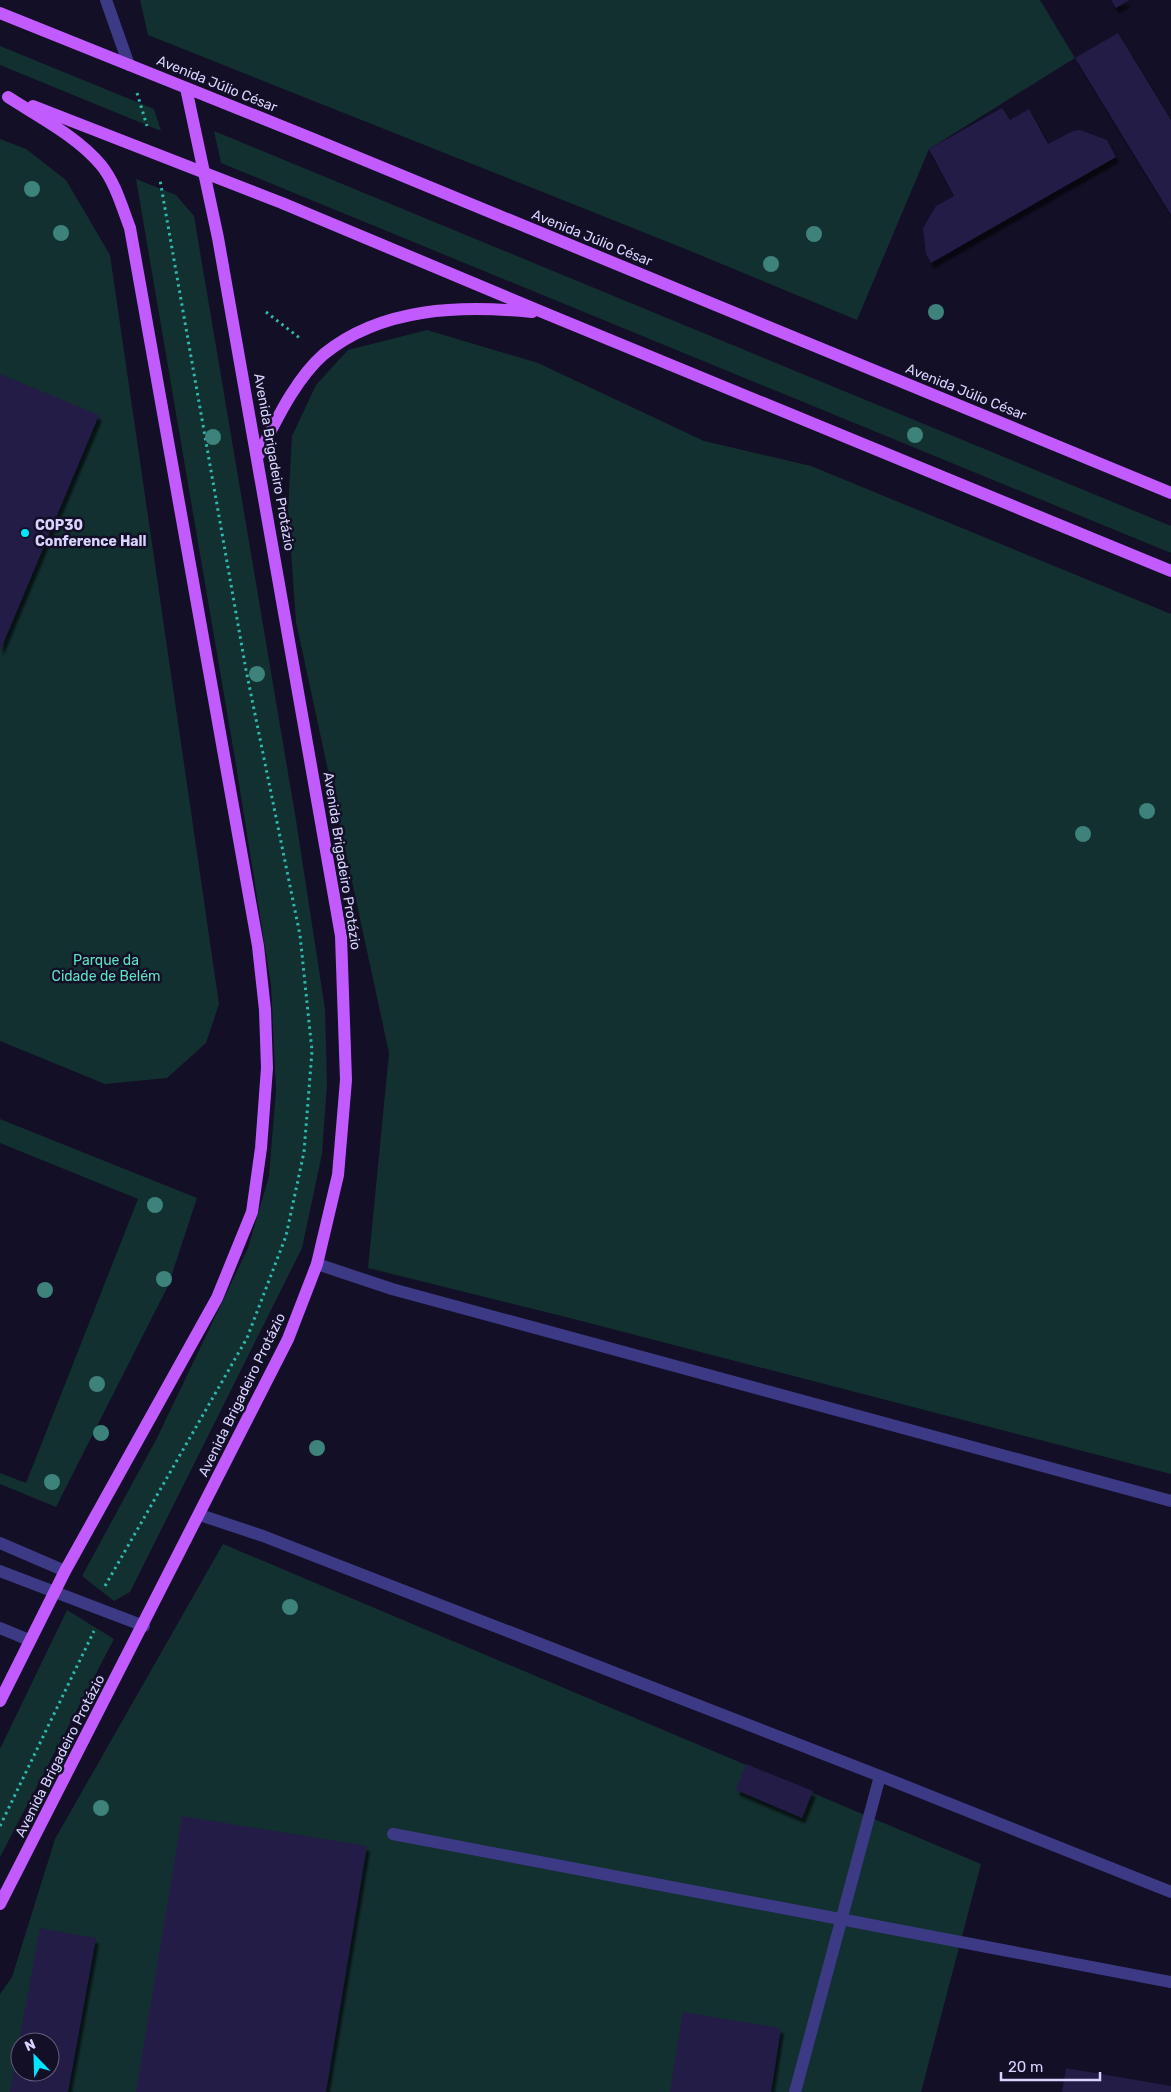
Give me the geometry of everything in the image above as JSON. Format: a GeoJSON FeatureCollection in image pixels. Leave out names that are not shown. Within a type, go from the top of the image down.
{"type":"FeatureCollection","features":[{"type":"Feature","properties":{"kind":"main road","name":"Avenida Júlio César"},"geometry":{"type":"LineString","coordinates":[[0,13],[320,142],[1171,493]]}},
{"type":"Feature","properties":{"kind":"main road","name":"Avenida Brigadeiro Protázio"},"geometry":{"type":"LineString","coordinates":[[0,1904],[144,1626],[288,1339],[317,1264],[338,1175],[346,1080],[341,936],[258,456],[218,238],[186,88]]}},
{"type":"Feature","properties":{"kind":"main road"},"geometry":{"type":"LineString","coordinates":[[4,96],[203,171],[1171,571]]}},
{"type":"Feature","properties":{"kind":"main road"},"geometry":{"type":"LineString","coordinates":[[0,1701],[65,1570],[217,1298],[252,1212],[261,1148],[267,1068],[265,1020],[258,946],[130,228],[116,192],[101,166],[68,136],[4,96]]}},
{"type":"Feature","properties":{"kind":"main road"},"geometry":{"type":"LineString","coordinates":[[258,456],[282,410],[300,382],[324,355],[363,330],[402,317],[442,309],[501,309],[547,314]]}},
{"type":"Feature","properties":{"kind":"street"},"geometry":{"type":"LineString","coordinates":[[106,0],[129,65]]}},
{"type":"Feature","properties":{"kind":"street"},"geometry":{"type":"LineString","coordinates":[[317,1264],[392,1289],[1171,1501]]}},
{"type":"Feature","properties":{"kind":"street"},"geometry":{"type":"LineString","coordinates":[[200,1515],[263,1536],[880,1776],[1171,1892]]}},
{"type":"Feature","properties":{"kind":"street"},"geometry":{"type":"LineString","coordinates":[[0,1543],[65,1570]]}},
{"type":"Feature","properties":{"kind":"street"},"geometry":{"type":"LineString","coordinates":[[0,1571],[144,1626]]}},
{"type":"Feature","properties":{"kind":"street"},"geometry":{"type":"LineString","coordinates":[[0,1628],[29,1640]]}},
{"type":"Feature","properties":{"kind":"street"},"geometry":{"type":"LineString","coordinates":[[795,2092],[880,1776]]}},
{"type":"Feature","properties":{"kind":"street"},"geometry":{"type":"LineString","coordinates":[[393,1834],[1171,1982]]}},
{"type":"Feature","properties":{"kind":"path"},"geometry":{"type":"LineString","coordinates":[[0,1826],[96,1628],[104,1587],[247,1338],[283,1245],[304,1152],[312,1051],[300,935],[246,670],[156,152],[129,65]]}},
{"type":"Feature","properties":{"kind":"path"},"geometry":{"type":"LineString","coordinates":[[266,312],[302,339]]}},
{"type":"Feature","properties":{"kind":"green space"},"geometry":{"type":"Polygon","coordinates":[[[140,0],[1040,0],[1075,58],[929,149],[857,320],[683,248],[148,35],[140,0]]]}},
{"type":"Feature","properties":{"kind":"green space"},"geometry":{"type":"Polygon","coordinates":[[[0,46],[154,109],[161,131],[0,65],[0,46]]]}},
{"type":"Feature","properties":{"kind":"green space"},"geometry":{"type":"Polygon","coordinates":[[[214,131],[1171,526],[1171,553],[221,163],[214,131]]]}},
{"type":"Feature","properties":{"kind":"green space","name":"Parque da Cidade de Belém"},"geometry":{"type":"Polygon","coordinates":[[[0,139],[26,149],[66,180],[110,255],[219,1004],[206,1043],[167,1078],[105,1084],[0,1041],[0,139]]]}},
{"type":"Feature","properties":{"kind":"green space"},"geometry":{"type":"Polygon","coordinates":[[[136,179],[176,195],[194,216],[296,820],[325,1009],[327,1084],[322,1154],[302,1248],[130,1592],[114,1601],[82,1576],[157,1438],[248,1248],[269,1176],[276,1090],[271,985],[236,765],[136,179]]]}},
{"type":"Feature","properties":{"kind":"green space"},"geometry":{"type":"Polygon","coordinates":[[[427,330],[538,363],[704,441],[811,466],[1171,614],[1171,1474],[566,1317],[368,1268],[389,1053],[296,622],[288,510],[292,436],[316,385],[348,350],[427,330]]]}},
{"type":"Feature","properties":{"kind":"green space"},"geometry":{"type":"Polygon","coordinates":[[[0,1119],[197,1198],[168,1286],[56,1507],[0,1484],[0,1473],[26,1483],[138,1199],[0,1143],[0,1119]]]}},
{"type":"Feature","properties":{"kind":"green space"},"geometry":{"type":"Polygon","coordinates":[[[223,1544],[981,1864],[921,2092],[0,2092],[0,1994],[12,1977],[55,1839],[223,1544]]]}},
{"type":"Feature","properties":{"kind":"green space"},"geometry":{"type":"Polygon","coordinates":[[[67,1610],[114,1639],[0,1857],[0,1749],[67,1610]]]}},
{"type":"Feature","properties":{"kind":"building"},"geometry":{"type":"Polygon","coordinates":[[[1111,0],[1129,0],[1116,8],[1111,0]]]}},
{"type":"Feature","properties":{"kind":"building"},"geometry":{"type":"Polygon","coordinates":[[[1118,33],[1171,120],[1171,215],[1075,58],[1118,33]]]}},
{"type":"Feature","properties":{"kind":"building"},"geometry":{"type":"Polygon","coordinates":[[[1002,108],[1010,120],[1029,109],[1048,144],[1073,131],[1080,130],[1107,140],[1116,157],[931,263],[926,254],[923,228],[936,206],[954,196],[929,149],[1002,108]]]}},
{"type":"Feature","properties":{"kind":"building","name":"COP30 Conference Hall"},"geometry":{"type":"Polygon","coordinates":[[[0,374],[99,415],[0,651],[0,374]]]}},
{"type":"Feature","properties":{"kind":"building"},"geometry":{"type":"Polygon","coordinates":[[[746,1764],[813,1791],[802,1818],[736,1790],[746,1764]]]}},
{"type":"Feature","properties":{"kind":"building"},"geometry":{"type":"Polygon","coordinates":[[[182,1816],[367,1846],[326,2092],[136,2092],[182,1816]]]}},
{"type":"Feature","properties":{"kind":"building"},"geometry":{"type":"Polygon","coordinates":[[[40,1928],[96,1938],[68,2092],[10,2092],[12,2082],[60,2082],[60,2032],[21,2032],[40,1928]]]}},
{"type":"Feature","properties":{"kind":"building"},"geometry":{"type":"Polygon","coordinates":[[[683,2012],[781,2028],[771,2092],[670,2092],[683,2012]]]}},
{"type":"Feature","properties":{"kind":"building"},"geometry":{"type":"Polygon","coordinates":[[[1066,2068],[1171,2086],[1171,2092],[1062,2092],[1066,2068]]]}},
{"type":"Feature","properties":{"kind":"place","name":"COP30 Conference Hall"},"geometry":{"type":"Point","coordinates":[25,533]}}]}
